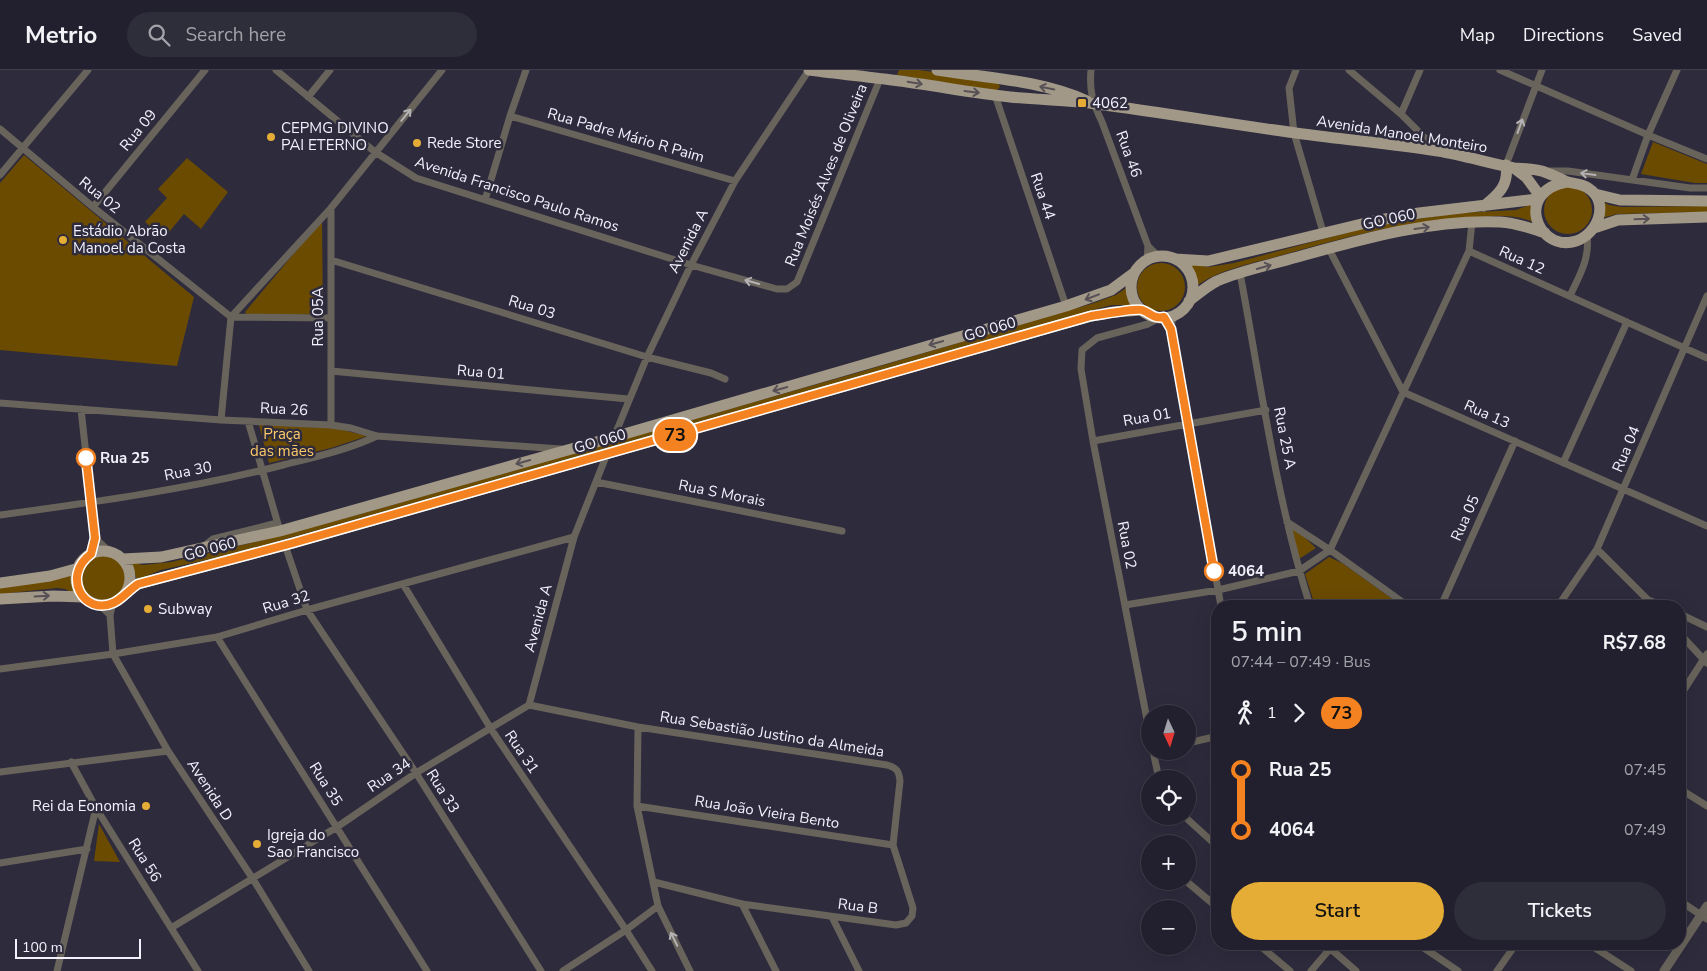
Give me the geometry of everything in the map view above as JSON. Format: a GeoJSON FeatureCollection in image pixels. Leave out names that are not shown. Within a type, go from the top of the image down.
{"type":"FeatureCollection","features":[{"type":"Feature","properties":{"kind":"main road","name":"Avenida Manoel Monteiro"},"geometry":{"type":"LineString","coordinates":[[809,70],[882,74],[995,95],[1093,103],[1294,133],[1438,151],[1510,167],[1544,172]]}},
{"type":"Feature","properties":{"kind":"main road","name":"Avenida Manoel Monteiro"},"geometry":{"type":"LineString","coordinates":[[940,70],[995,74],[1012,81],[1067,92],[1093,103]]}},
{"type":"Feature","properties":{"kind":"main road"},"geometry":{"type":"LineString","coordinates":[[1010,97],[1012,81]]}},
{"type":"Feature","properties":{"kind":"main road"},"geometry":{"type":"LineString","coordinates":[[1484,206],[1500,193],[1505,185],[1507,171],[1510,167],[1526,177],[1539,197]]}},
{"type":"Feature","properties":{"kind":"main road"},"geometry":{"type":"LineString","coordinates":[[1544,172],[1567,182],[1587,187],[1595,194],[1599,204],[1599,218],[1590,232]]}},
{"type":"Feature","properties":{"kind":"main road"},"geometry":{"type":"LineString","coordinates":[[1567,182],[1547,188],[1539,197],[1536,214],[1538,224],[1545,233],[1555,240],[1573,242],[1590,232],[1618,220],[1707,217]]}},
{"type":"Feature","properties":{"kind":"main road"},"geometry":{"type":"LineString","coordinates":[[1595,194],[1620,200],[1707,201]]}},
{"type":"Feature","properties":{"kind":"main road","name":"GO 060"},"geometry":{"type":"LineString","coordinates":[[1175,259],[1208,261],[1323,232],[1419,213],[1484,206],[1539,197]]}},
{"type":"Feature","properties":{"kind":"main road","name":"GO 060"},"geometry":{"type":"LineString","coordinates":[[1189,301],[1216,282],[1240,273],[1376,236],[1420,228],[1472,222],[1502,222],[1545,233]]}},
{"type":"Feature","properties":{"kind":"main road"},"geometry":{"type":"LineString","coordinates":[[1164,256],[1175,259],[1189,272],[1192,281],[1189,301],[1184,308],[1166,317],[1146,316],[1134,300],[1131,290],[1131,281],[1134,273],[1139,266],[1152,258],[1164,256]]}},
{"type":"Feature","properties":{"kind":"main road","name":"GO 060"},"geometry":{"type":"LineString","coordinates":[[123,559],[161,557],[202,548],[614,437],[1066,306],[1111,290],[1134,273]]}},
{"type":"Feature","properties":{"kind":"main road","name":"GO 060"},"geometry":{"type":"LineString","coordinates":[[127,592],[138,584],[285,545],[1091,316],[1114,312],[1146,316]]}},
{"type":"Feature","properties":{"kind":"main road"},"geometry":{"type":"LineString","coordinates":[[104,551],[110,552],[123,559],[128,566],[130,584],[127,592],[113,603],[94,604],[84,597],[77,583],[79,568],[91,554],[104,551]]}},
{"type":"Feature","properties":{"kind":"main road"},"geometry":{"type":"LineString","coordinates":[[0,583],[50,576],[79,568]]}},
{"type":"Feature","properties":{"kind":"main road"},"geometry":{"type":"LineString","coordinates":[[0,599],[53,596],[84,597]]}},
{"type":"Feature","properties":{"kind":"street"},"geometry":{"type":"LineString","coordinates":[[0,175],[88,70]]}},
{"type":"Feature","properties":{"kind":"street","name":"Rua 09"},"geometry":{"type":"LineString","coordinates":[[93,207],[205,70]]}},
{"type":"Feature","properties":{"kind":"street","name":"Avenida Francisco Paulo Ramos"},"geometry":{"type":"LineString","coordinates":[[276,70],[375,152],[416,178],[691,265]]}},
{"type":"Feature","properties":{"kind":"street"},"geometry":{"type":"LineString","coordinates":[[308,96],[330,70]]}},
{"type":"Feature","properties":{"kind":"street"},"geometry":{"type":"LineString","coordinates":[[221,420],[231,318],[330,208],[442,70]]}},
{"type":"Feature","properties":{"kind":"street"},"geometry":{"type":"LineString","coordinates":[[485,200],[526,70]]}},
{"type":"Feature","properties":{"kind":"street","name":"Avenida A"},"geometry":{"type":"LineString","coordinates":[[614,437],[646,357],[735,181],[809,70]]}},
{"type":"Feature","properties":{"kind":"street","name":"Rua 46"},"geometry":{"type":"LineString","coordinates":[[1090,70],[1093,103],[1102,122],[1152,258]]}},
{"type":"Feature","properties":{"kind":"street"},"geometry":{"type":"LineString","coordinates":[[1296,70],[1289,88],[1294,133],[1323,232]]}},
{"type":"Feature","properties":{"kind":"street"},"geometry":{"type":"LineString","coordinates":[[1349,70],[1401,114],[1438,151]]}},
{"type":"Feature","properties":{"kind":"street"},"geometry":{"type":"LineString","coordinates":[[1401,114],[1420,70]]}},
{"type":"Feature","properties":{"kind":"street"},"geometry":{"type":"LineString","coordinates":[[1500,70],[1648,136],[1707,159]]}},
{"type":"Feature","properties":{"kind":"street"},"geometry":{"type":"LineString","coordinates":[[1510,167],[1535,86],[1542,70]]}},
{"type":"Feature","properties":{"kind":"street"},"geometry":{"type":"LineString","coordinates":[[1632,180],[1648,136],[1677,70]]}},
{"type":"Feature","properties":{"kind":"street","name":"Rua Moisés Alves de Oliveira"},"geometry":{"type":"LineString","coordinates":[[691,265],[777,289],[787,290],[797,282],[882,74]]}},
{"type":"Feature","properties":{"kind":"street","name":"Rua 44"},"geometry":{"type":"LineString","coordinates":[[995,95],[1066,306]]}},
{"type":"Feature","properties":{"kind":"street","name":"Rua Padre Mário R Paim"},"geometry":{"type":"LineString","coordinates":[[510,116],[735,181]]}},
{"type":"Feature","properties":{"kind":"street","name":"Rua 02"},"geometry":{"type":"LineString","coordinates":[[0,129],[231,318]]}},
{"type":"Feature","properties":{"kind":"street","name":"Avenida Manoel Monteiro"},"geometry":{"type":"LineString","coordinates":[[1544,172],[1568,171],[1690,188],[1707,188]]}},
{"type":"Feature","properties":{"kind":"street","name":"Rua 05A"},"geometry":{"type":"LineString","coordinates":[[330,208],[331,425]]}},
{"type":"Feature","properties":{"kind":"street"},"geometry":{"type":"LineString","coordinates":[[1125,606],[1218,590],[1299,571],[1330,550],[1469,251],[1472,222]]}},
{"type":"Feature","properties":{"kind":"street"},"geometry":{"type":"LineString","coordinates":[[1570,296],[1585,263],[1590,232]]}},
{"type":"Feature","properties":{"kind":"street","name":"Rua 46"},"geometry":{"type":"LineString","coordinates":[[1148,246],[1152,258]]}},
{"type":"Feature","properties":{"kind":"street"},"geometry":{"type":"LineString","coordinates":[[1329,249],[1403,392]]}},
{"type":"Feature","properties":{"kind":"street","name":"Rua 12"},"geometry":{"type":"LineString","coordinates":[[1469,251],[1707,358]]}},
{"type":"Feature","properties":{"kind":"street","name":"Rua 03"},"geometry":{"type":"LineString","coordinates":[[331,260],[646,357],[711,373],[725,379]]}},
{"type":"Feature","properties":{"kind":"street","name":"Rua 25 A"},"geometry":{"type":"LineString","coordinates":[[1240,273],[1287,522],[1308,600]]}},
{"type":"Feature","properties":{"kind":"street","name":"Rua 04"},"geometry":{"type":"LineString","coordinates":[[1562,600],[1597,549],[1707,296]]}},
{"type":"Feature","properties":{"kind":"street","name":"Rua 02"},"geometry":{"type":"LineString","coordinates":[[1144,705],[1093,441],[1081,369],[1082,350],[1097,338],[1146,316]]}},
{"type":"Feature","properties":{"kind":"street"},"geometry":{"type":"LineString","coordinates":[[1166,317],[1171,329],[1220,600]]}},
{"type":"Feature","properties":{"kind":"street"},"geometry":{"type":"LineString","coordinates":[[231,318],[331,318]]}},
{"type":"Feature","properties":{"kind":"street"},"geometry":{"type":"LineString","coordinates":[[1563,463],[1627,322]]}},
{"type":"Feature","properties":{"kind":"street","name":"Rua 01"},"geometry":{"type":"LineString","coordinates":[[331,371],[628,400]]}},
{"type":"Feature","properties":{"kind":"street","name":"Rua 13"},"geometry":{"type":"LineString","coordinates":[[1403,392],[1707,525]]}},
{"type":"Feature","properties":{"kind":"street","name":"Rua 26"},"geometry":{"type":"LineString","coordinates":[[0,403],[221,420],[331,425],[351,428],[377,436],[566,449]]}},
{"type":"Feature","properties":{"kind":"street"},"geometry":{"type":"LineString","coordinates":[[81,409],[95,538],[91,554]]}},
{"type":"Feature","properties":{"kind":"street","name":"Rua 01"},"geometry":{"type":"LineString","coordinates":[[1093,441],[1266,410]]}},
{"type":"Feature","properties":{"kind":"street"},"geometry":{"type":"LineString","coordinates":[[248,421],[278,527]]}},
{"type":"Feature","properties":{"kind":"street","name":"Rua 30"},"geometry":{"type":"LineString","coordinates":[[0,515],[188,486],[353,447],[377,436]]}},
{"type":"Feature","properties":{"kind":"street","name":"Rua 05"},"geometry":{"type":"LineString","coordinates":[[1444,600],[1515,441]]}},
{"type":"Feature","properties":{"kind":"street","name":"Avenida A"},"geometry":{"type":"LineString","coordinates":[[529,705],[574,537],[607,454]]}},
{"type":"Feature","properties":{"kind":"street","name":"Rua S Morais"},"geometry":{"type":"LineString","coordinates":[[596,482],[842,532]]}},
{"type":"Feature","properties":{"kind":"street"},"geometry":{"type":"LineString","coordinates":[[1287,522],[1400,600]]}},
{"type":"Feature","properties":{"kind":"street","name":"Rua 32"},"geometry":{"type":"LineString","coordinates":[[0,669],[113,654],[217,637],[307,610],[574,537]]}},
{"type":"Feature","properties":{"kind":"street"},"geometry":{"type":"LineString","coordinates":[[95,538],[110,552]]}},
{"type":"Feature","properties":{"kind":"street","name":"Rua 33"},"geometry":{"type":"LineString","coordinates":[[285,545],[307,610],[416,774],[541,971]]}},
{"type":"Feature","properties":{"kind":"street"},"geometry":{"type":"LineString","coordinates":[[1597,549],[1648,600]]}},
{"type":"Feature","properties":{"kind":"street","name":"Rua 31"},"geometry":{"type":"LineString","coordinates":[[403,584],[491,729],[626,930]]}},
{"type":"Feature","properties":{"kind":"street","name":"Avenida D"},"geometry":{"type":"LineString","coordinates":[[113,603],[110,616],[113,654],[168,751],[252,879],[308,971]]}},
{"type":"Feature","properties":{"kind":"street"},"geometry":{"type":"LineString","coordinates":[[100,605],[110,616]]}},
{"type":"Feature","properties":{"kind":"street"},"geometry":{"type":"LineString","coordinates":[[1686,617],[1707,627]]}},
{"type":"Feature","properties":{"kind":"street","name":"Rua 35"},"geometry":{"type":"LineString","coordinates":[[217,637],[426,971]]}},
{"type":"Feature","properties":{"kind":"street"},"geometry":{"type":"LineString","coordinates":[[1686,640],[1706,658],[1686,687]]}},
{"type":"Feature","properties":{"kind":"street"},"geometry":{"type":"LineString","coordinates":[[529,705],[638,727],[636,806],[658,906],[690,971]]}},
{"type":"Feature","properties":{"kind":"street","name":"Rua 34"},"geometry":{"type":"LineString","coordinates":[[171,928],[337,827],[416,774],[529,705]]}},
{"type":"Feature","properties":{"kind":"street","name":"Rua Sebastião Justino da Almeida"},"geometry":{"type":"LineString","coordinates":[[638,727],[888,765],[895,768],[899,773]]}},
{"type":"Feature","properties":{"kind":"street"},"geometry":{"type":"LineString","coordinates":[[1196,741],[1211,738]]}},
{"type":"Feature","properties":{"kind":"street"},"geometry":{"type":"LineString","coordinates":[[0,772],[168,751]]}},
{"type":"Feature","properties":{"kind":"street","name":"Rua 56"},"geometry":{"type":"LineString","coordinates":[[71,762],[96,808],[198,971]]}},
{"type":"Feature","properties":{"kind":"street","name":"Rua B"},"geometry":{"type":"LineString","coordinates":[[654,882],[742,904],[896,925],[906,923],[912,916],[912,908],[893,845],[900,781],[899,773]]}},
{"type":"Feature","properties":{"kind":"street"},"geometry":{"type":"LineString","coordinates":[[1686,793],[1707,806]]}},
{"type":"Feature","properties":{"kind":"street","name":"Rua João Vieira Bento"},"geometry":{"type":"LineString","coordinates":[[636,806],[893,845]]}},
{"type":"Feature","properties":{"kind":"street"},"geometry":{"type":"LineString","coordinates":[[57,971],[96,808]]}},
{"type":"Feature","properties":{"kind":"street"},"geometry":{"type":"LineString","coordinates":[[1194,825],[1211,841]]}},
{"type":"Feature","properties":{"kind":"street"},"geometry":{"type":"LineString","coordinates":[[0,863],[86,849]]}},
{"type":"Feature","properties":{"kind":"street"},"geometry":{"type":"LineString","coordinates":[[1196,889],[1211,902]]}},
{"type":"Feature","properties":{"kind":"street"},"geometry":{"type":"LineString","coordinates":[[742,904],[776,971]]}},
{"type":"Feature","properties":{"kind":"street"},"geometry":{"type":"LineString","coordinates":[[1686,905],[1704,917]]}},
{"type":"Feature","properties":{"kind":"street"},"geometry":{"type":"LineString","coordinates":[[563,971],[626,930],[658,906]]}},
{"type":"Feature","properties":{"kind":"street"},"geometry":{"type":"LineString","coordinates":[[1686,941],[1704,917],[1707,906]]}},
{"type":"Feature","properties":{"kind":"street"},"geometry":{"type":"LineString","coordinates":[[832,917],[860,971]]}},
{"type":"Feature","properties":{"kind":"street"},"geometry":{"type":"LineString","coordinates":[[626,930],[652,971]]}},
{"type":"Feature","properties":{"kind":"street"},"geometry":{"type":"LineString","coordinates":[[1265,950],[1290,971]]}},
{"type":"Feature","properties":{"kind":"street"},"geometry":{"type":"LineString","coordinates":[[1311,971],[1326,950]]}},
{"type":"Feature","properties":{"kind":"street"},"geometry":{"type":"LineString","coordinates":[[1335,950],[1356,971]]}},
{"type":"Feature","properties":{"kind":"street"},"geometry":{"type":"LineString","coordinates":[[1427,950],[1458,971]]}},
{"type":"Feature","properties":{"kind":"street"},"geometry":{"type":"LineString","coordinates":[[1496,971],[1512,950]]}},
{"type":"Feature","properties":{"kind":"street"},"geometry":{"type":"LineString","coordinates":[[1598,950],[1631,971]]}},
{"type":"Feature","properties":{"kind":"street"},"geometry":{"type":"LineString","coordinates":[[1664,971],[1680,950]]}},
{"type":"Feature","properties":{"kind":"green space"},"geometry":{"type":"Polygon","coordinates":[[[899,70],[919,70],[996,80],[1000,87],[997,90],[990,90],[897,75],[899,70]]]}},
{"type":"Feature","properties":{"kind":"green space"},"geometry":{"type":"Polygon","coordinates":[[[1653,142],[1707,164],[1707,183],[1695,183],[1641,174],[1653,142]]]}},
{"type":"Feature","properties":{"kind":"green space","name":"Estádio Abrão Manoel da Costa"},"geometry":{"type":"Polygon","coordinates":[[[24,155],[194,297],[177,366],[0,350],[0,183],[24,155]]]}},
{"type":"Feature","properties":{"kind":"green space"},"geometry":{"type":"Polygon","coordinates":[[[187,158],[228,192],[201,229],[184,214],[164,238],[145,222],[167,198],[158,189],[187,158]]]}},
{"type":"Feature","properties":{"kind":"green space"},"geometry":{"type":"Polygon","coordinates":[[[1563,186],[1573,186],[1582,190],[1588,196],[1591,201],[1591,219],[1582,230],[1573,234],[1563,234],[1554,230],[1548,224],[1544,215],[1544,205],[1548,196],[1554,190],[1563,186]]]}},
{"type":"Feature","properties":{"kind":"green space"},"geometry":{"type":"Polygon","coordinates":[[[1600,200],[1609,205],[1622,207],[1707,206],[1707,212],[1617,214],[1602,218],[1600,200]]]}},
{"type":"Feature","properties":{"kind":"green space"},"geometry":{"type":"Polygon","coordinates":[[[1532,204],[1533,222],[1515,217],[1496,216],[1385,229],[1337,240],[1233,269],[1212,277],[1194,288],[1192,275],[1184,263],[1209,267],[1234,263],[1376,225],[1459,213],[1516,210],[1532,204]]]}},
{"type":"Feature","properties":{"kind":"green space"},"geometry":{"type":"Polygon","coordinates":[[[322,220],[323,314],[248,316],[245,312],[322,220]]]}},
{"type":"Feature","properties":{"kind":"green space"},"geometry":{"type":"Polygon","coordinates":[[[1161,263],[1170,265],[1178,270],[1183,278],[1185,287],[1183,296],[1178,304],[1170,309],[1161,311],[1152,309],[1144,304],[1139,296],[1137,287],[1139,278],[1144,270],[1152,265],[1161,263]]]}},
{"type":"Feature","properties":{"kind":"green space"},"geometry":{"type":"Polygon","coordinates":[[[1126,288],[1127,295],[1133,305],[1112,305],[1100,308],[229,555],[161,570],[137,580],[131,562],[143,565],[171,562],[357,515],[860,372],[1094,303],[1116,295],[1126,288]]]}},
{"type":"Feature","properties":{"kind":"green space","name":"Praça das mães"},"geometry":{"type":"Polygon","coordinates":[[[259,425],[335,428],[367,436],[331,448],[269,463],[259,425]]]}},
{"type":"Feature","properties":{"kind":"green space"},"geometry":{"type":"Polygon","coordinates":[[[1292,529],[1300,533],[1316,548],[1299,559],[1292,529]]]}},
{"type":"Feature","properties":{"kind":"green space"},"geometry":{"type":"Polygon","coordinates":[[[103,555],[116,559],[122,565],[126,578],[122,591],[116,597],[103,601],[90,597],[84,591],[80,578],[84,565],[90,559],[103,555]]]}},
{"type":"Feature","properties":{"kind":"green space"},"geometry":{"type":"Polygon","coordinates":[[[1329,557],[1342,563],[1394,600],[1313,600],[1305,574],[1329,557]]]}},
{"type":"Feature","properties":{"kind":"green space"},"geometry":{"type":"Polygon","coordinates":[[[72,575],[75,594],[65,589],[57,588],[0,594],[0,587],[72,575]]]}},
{"type":"Feature","properties":{"kind":"green space"},"geometry":{"type":"Polygon","coordinates":[[[99,824],[120,862],[94,861],[99,824]]]}},
{"type":"Feature","properties":{"kind":"bus line","name":"73"},"geometry":{"type":"LineString","coordinates":[[86,458],[95,538],[91,554],[84,560],[76,575],[77,583],[79,590],[88,601],[94,604],[107,605],[121,598],[138,584],[293,543],[1091,316],[1142,310],[1153,316],[1164,317],[1171,329],[1214,571]]}},
{"type":"Feature","properties":{"kind":"place","name":"4062"},"geometry":{"type":"Point","coordinates":[1082,103]}},
{"type":"Feature","properties":{"kind":"place","name":"CEPMG DIVINO PAI ETERNO"},"geometry":{"type":"Point","coordinates":[271,137]}},
{"type":"Feature","properties":{"kind":"place","name":"Rede Store"},"geometry":{"type":"Point","coordinates":[417,143]}},
{"type":"Feature","properties":{"kind":"place","name":"Estádio Abrão Manoel da Costa"},"geometry":{"type":"Point","coordinates":[63,240]}},
{"type":"Feature","properties":{"kind":"place","name":"Rua 25"},"geometry":{"type":"Point","coordinates":[86,458]}},
{"type":"Feature","properties":{"kind":"place","name":"4064"},"geometry":{"type":"Point","coordinates":[1214,571]}},
{"type":"Feature","properties":{"kind":"place","name":"Subway"},"geometry":{"type":"Point","coordinates":[148,609]}},
{"type":"Feature","properties":{"kind":"place","name":"Rei da Eonomia"},"geometry":{"type":"Point","coordinates":[146,806]}},
{"type":"Feature","properties":{"kind":"place","name":"Igreja do Sao Francisco"},"geometry":{"type":"Point","coordinates":[257,844]}}]}
